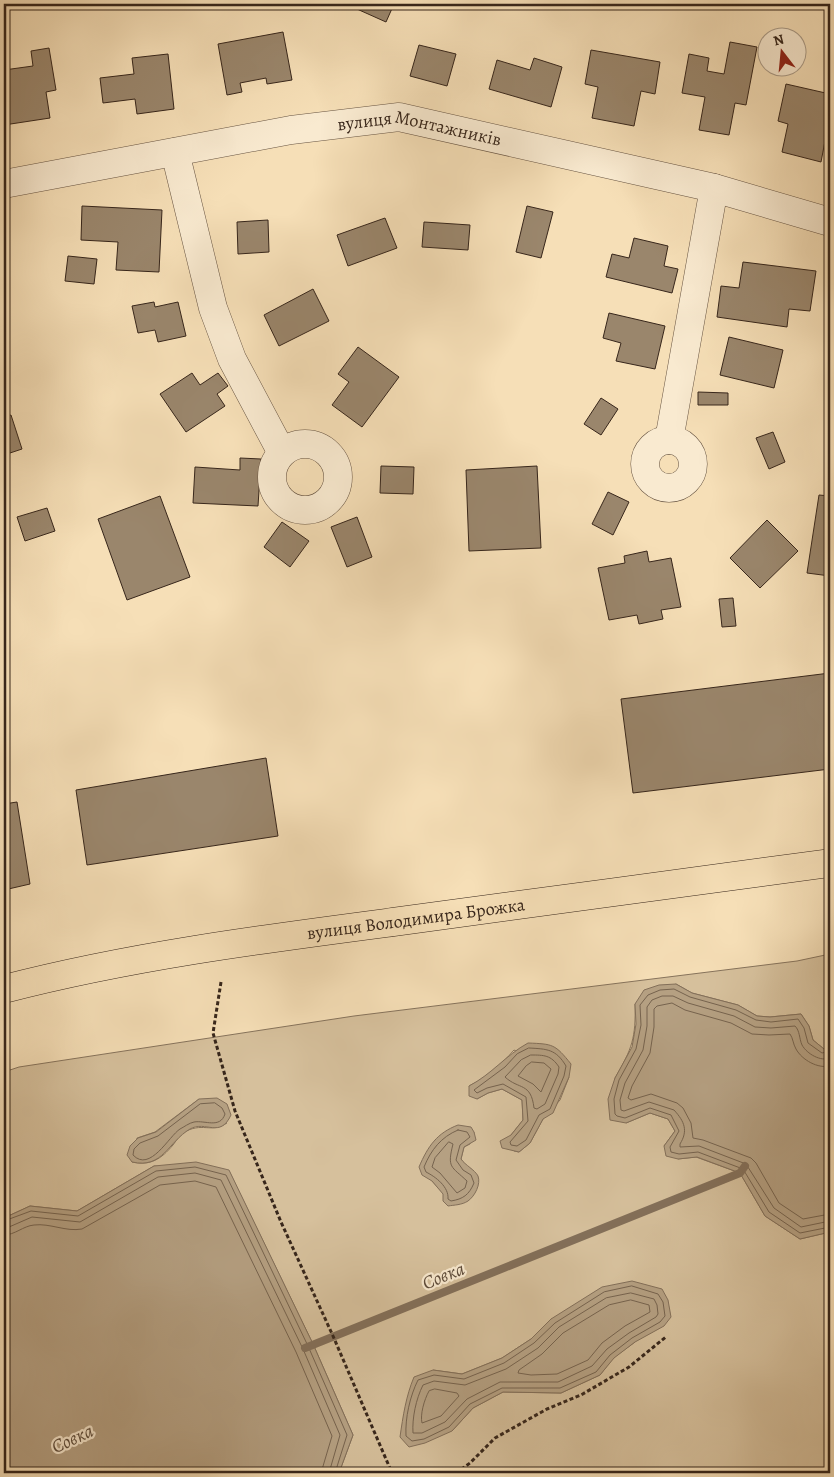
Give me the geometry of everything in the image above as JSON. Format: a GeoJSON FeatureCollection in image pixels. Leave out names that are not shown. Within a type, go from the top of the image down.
{"type":"FeatureCollection","features":[{"type":"Feature","properties":{"kind":"main road","name":"вулиця Володимира Брожка"},"geometry":{"type":"LineString","coordinates":[[4,988],[153,956],[276,937],[830,863]]}},
{"type":"Feature","properties":{"kind":"street","name":"вулиця Монтажників"},"geometry":{"type":"LineString","coordinates":[[4,184],[291,130],[399,117],[714,188],[830,222]]}},
{"type":"Feature","properties":{"kind":"street"},"geometry":{"type":"LineString","coordinates":[[175,152],[214,308],[232,359],[282,453]]}},
{"type":"Feature","properties":{"kind":"street"},"geometry":{"type":"LineString","coordinates":[[669,440],[714,188]]}},
{"type":"Feature","properties":{"kind":"path"},"geometry":{"type":"LineString","coordinates":[[221,982],[213,1033],[235,1112],[281,1222],[330,1328],[392,1473]]}},
{"type":"Feature","properties":{"kind":"path"},"geometry":{"type":"LineString","coordinates":[[456,1473],[470,1463],[495,1438],[629,1367],[667,1336]]}},
{"type":"Feature","properties":{"kind":"shaded area"},"geometry":{"type":"Polygon","coordinates":[[[830,954],[830,1045],[824,1049],[813,1040],[809,1026],[801,1014],[770,1017],[757,1016],[738,1005],[692,993],[676,984],[635,1004],[635,1026],[632,1043],[615,1078],[626,1123],[650,1113],[668,1119],[675,1131],[664,1146],[678,1159],[696,1157],[740,1173],[765,1216],[800,1239],[830,1232],[830,1473],[339,1473],[353,1435],[313,1344],[229,1171],[154,1166],[77,1211],[30,1206],[4,1218],[4,1072],[19,1067],[354,1016],[797,961],[830,954]],[[514,1050],[499,1066],[469,1086],[477,1099],[502,1089],[522,1100],[523,1120],[511,1135],[514,1151],[519,1152],[530,1143],[543,1119],[560,1100],[569,1077],[514,1050]],[[199,1099],[155,1132],[137,1138],[132,1162],[145,1163],[160,1158],[182,1134],[190,1130],[201,1127],[216,1128],[227,1123],[199,1099]],[[474,1132],[432,1181],[444,1194],[474,1171],[466,1166],[461,1159],[464,1147],[470,1144],[474,1132]],[[551,1319],[531,1339],[502,1358],[462,1374],[433,1370],[452,1431],[473,1408],[503,1392],[561,1393],[600,1375],[613,1358],[635,1342],[551,1319]]]}},
{"type":"Feature","properties":{"kind":"water"},"geometry":{"type":"Polygon","coordinates":[[[676,984],[692,993],[738,1005],[757,1016],[770,1017],[801,1014],[809,1026],[813,1040],[824,1049],[830,1045],[830,1232],[800,1239],[765,1216],[740,1173],[697,1157],[678,1159],[666,1156],[664,1146],[675,1131],[668,1119],[650,1113],[626,1123],[610,1120],[608,1099],[615,1078],[632,1047],[636,1024],[635,1004],[644,990],[659,985],[676,984]]]}},
{"type":"Feature","properties":{"kind":"water"},"geometry":{"type":"Polygon","coordinates":[[[528,1043],[553,1046],[571,1064],[569,1077],[553,1113],[543,1119],[530,1143],[519,1152],[502,1148],[500,1141],[511,1135],[523,1120],[522,1100],[502,1089],[477,1099],[469,1096],[469,1086],[528,1043]]]}},
{"type":"Feature","properties":{"kind":"water"},"geometry":{"type":"Polygon","coordinates":[[[217,1098],[227,1104],[231,1115],[222,1126],[212,1128],[202,1126],[190,1129],[182,1134],[164,1153],[151,1162],[132,1162],[127,1155],[130,1146],[138,1138],[156,1132],[199,1099],[217,1098]]]}},
{"type":"Feature","properties":{"kind":"water"},"geometry":{"type":"Polygon","coordinates":[[[458,1125],[471,1127],[474,1132],[476,1140],[464,1147],[461,1159],[477,1174],[479,1183],[471,1199],[461,1204],[448,1206],[443,1201],[443,1194],[432,1181],[422,1175],[419,1167],[434,1141],[444,1132],[458,1125]]]}},
{"type":"Feature","properties":{"kind":"water"},"geometry":{"type":"Polygon","coordinates":[[[196,1162],[229,1170],[313,1344],[353,1435],[339,1473],[4,1473],[4,1218],[30,1206],[77,1211],[154,1166],[196,1162]]]}},
{"type":"Feature","properties":{"kind":"water"},"geometry":{"type":"Polygon","coordinates":[[[632,1281],[662,1289],[668,1300],[671,1317],[664,1326],[635,1342],[614,1358],[600,1375],[561,1393],[503,1392],[473,1408],[452,1431],[425,1443],[409,1447],[400,1437],[407,1399],[414,1377],[433,1370],[462,1374],[502,1358],[531,1339],[551,1319],[602,1287],[632,1281]]]}},
{"type":"Feature","properties":{"kind":"building"},"geometry":{"type":"Polygon","coordinates":[[[349,4],[394,4],[386,22],[349,4]]]}},
{"type":"Feature","properties":{"kind":"building"},"geometry":{"type":"Polygon","coordinates":[[[283,32],[292,80],[267,84],[266,78],[240,83],[242,92],[227,95],[218,44],[283,32]]]}},
{"type":"Feature","properties":{"kind":"building"},"geometry":{"type":"Polygon","coordinates":[[[730,42],[756,47],[746,105],[735,103],[729,135],[699,130],[705,97],[682,93],[689,54],[709,58],[707,71],[724,74],[730,42]]]}},
{"type":"Feature","properties":{"kind":"building"},"geometry":{"type":"Polygon","coordinates":[[[419,45],[456,54],[447,86],[410,76],[419,45]]]}},
{"type":"Feature","properties":{"kind":"building"},"geometry":{"type":"Polygon","coordinates":[[[49,48],[56,90],[46,92],[50,118],[4,125],[4,70],[33,66],[31,51],[49,48]]]}},
{"type":"Feature","properties":{"kind":"building"},"geometry":{"type":"Polygon","coordinates":[[[591,50],[660,62],[655,94],[641,91],[634,126],[592,118],[598,87],[585,84],[591,50]]]}},
{"type":"Feature","properties":{"kind":"building"},"geometry":{"type":"Polygon","coordinates":[[[168,54],[174,109],[137,114],[135,99],[103,103],[100,78],[134,74],[132,58],[168,54]]]}},
{"type":"Feature","properties":{"kind":"building"},"geometry":{"type":"Polygon","coordinates":[[[534,58],[562,67],[551,107],[489,89],[497,60],[530,70],[534,58]]]}},
{"type":"Feature","properties":{"kind":"building"},"geometry":{"type":"Polygon","coordinates":[[[786,84],[830,94],[830,142],[825,141],[821,162],[782,152],[788,124],[778,121],[786,84]]]}},
{"type":"Feature","properties":{"kind":"building"},"geometry":{"type":"Polygon","coordinates":[[[82,206],[162,210],[159,272],[116,270],[118,242],[81,240],[82,206]]]}},
{"type":"Feature","properties":{"kind":"building"},"geometry":{"type":"Polygon","coordinates":[[[527,206],[553,212],[541,258],[516,252],[527,206]]]}},
{"type":"Feature","properties":{"kind":"building"},"geometry":{"type":"Polygon","coordinates":[[[385,218],[397,248],[348,266],[337,235],[385,218]]]}},
{"type":"Feature","properties":{"kind":"building"},"geometry":{"type":"Polygon","coordinates":[[[268,220],[269,252],[238,254],[237,222],[268,220]]]}},
{"type":"Feature","properties":{"kind":"building"},"geometry":{"type":"Polygon","coordinates":[[[424,222],[470,225],[468,250],[422,247],[424,222]]]}},
{"type":"Feature","properties":{"kind":"building"},"geometry":{"type":"Polygon","coordinates":[[[634,238],[668,246],[664,266],[678,269],[672,293],[606,277],[612,254],[629,258],[634,238]]]}},
{"type":"Feature","properties":{"kind":"building"},"geometry":{"type":"Polygon","coordinates":[[[68,256],[97,259],[94,284],[65,281],[68,256]]]}},
{"type":"Feature","properties":{"kind":"building"},"geometry":{"type":"Polygon","coordinates":[[[743,262],[816,271],[810,311],[789,309],[787,327],[717,317],[721,286],[739,288],[743,262]]]}},
{"type":"Feature","properties":{"kind":"building"},"geometry":{"type":"Polygon","coordinates":[[[313,289],[329,321],[279,346],[264,315],[313,289]]]}},
{"type":"Feature","properties":{"kind":"building"},"geometry":{"type":"Polygon","coordinates":[[[154,302],[155,307],[178,302],[186,336],[158,342],[155,330],[138,333],[132,306],[154,302]]]}},
{"type":"Feature","properties":{"kind":"building"},"geometry":{"type":"Polygon","coordinates":[[[609,313],[665,326],[655,369],[616,361],[621,343],[603,338],[609,313]]]}},
{"type":"Feature","properties":{"kind":"building"},"geometry":{"type":"Polygon","coordinates":[[[729,337],[783,350],[774,388],[720,375],[729,337]]]}},
{"type":"Feature","properties":{"kind":"building"},"geometry":{"type":"Polygon","coordinates":[[[358,347],[399,377],[362,427],[332,405],[349,382],[338,374],[358,347]]]}},
{"type":"Feature","properties":{"kind":"building"},"geometry":{"type":"Polygon","coordinates":[[[192,373],[200,385],[218,373],[228,386],[217,394],[225,406],[186,432],[160,394],[192,373]]]}},
{"type":"Feature","properties":{"kind":"building"},"geometry":{"type":"Polygon","coordinates":[[[698,392],[728,393],[728,405],[698,405],[698,392]]]}},
{"type":"Feature","properties":{"kind":"building"},"geometry":{"type":"Polygon","coordinates":[[[601,398],[618,409],[601,435],[584,424],[601,398]]]}},
{"type":"Feature","properties":{"kind":"building"},"geometry":{"type":"Polygon","coordinates":[[[11,415],[22,449],[4,455],[4,417],[11,415]]]}},
{"type":"Feature","properties":{"kind":"building"},"geometry":{"type":"Polygon","coordinates":[[[773,432],[785,462],[769,469],[756,438],[773,432]]]}},
{"type":"Feature","properties":{"kind":"building"},"geometry":{"type":"Polygon","coordinates":[[[240,458],[261,459],[258,506],[193,503],[195,467],[240,470],[240,458]]]}},
{"type":"Feature","properties":{"kind":"building"},"geometry":{"type":"Polygon","coordinates":[[[381,466],[414,467],[413,494],[380,493],[381,466]]]}},
{"type":"Feature","properties":{"kind":"building"},"geometry":{"type":"Polygon","coordinates":[[[537,466],[541,548],[469,551],[466,470],[537,466]]]}},
{"type":"Feature","properties":{"kind":"building"},"geometry":{"type":"Polygon","coordinates":[[[608,492],[629,502],[613,535],[592,524],[608,492]]]}},
{"type":"Feature","properties":{"kind":"building"},"geometry":{"type":"Polygon","coordinates":[[[819,495],[830,496],[830,576],[807,573],[819,495]]]}},
{"type":"Feature","properties":{"kind":"building"},"geometry":{"type":"Polygon","coordinates":[[[160,496],[190,577],[127,600],[98,519],[160,496]]]}},
{"type":"Feature","properties":{"kind":"building"},"geometry":{"type":"Polygon","coordinates":[[[47,508],[55,531],[25,541],[17,517],[47,508]]]}},
{"type":"Feature","properties":{"kind":"building"},"geometry":{"type":"Polygon","coordinates":[[[357,517],[372,557],[347,567],[331,527],[357,517]]]}},
{"type":"Feature","properties":{"kind":"building"},"geometry":{"type":"Polygon","coordinates":[[[767,520],[798,551],[760,588],[730,558],[767,520]]]}},
{"type":"Feature","properties":{"kind":"building"},"geometry":{"type":"Polygon","coordinates":[[[282,522],[309,541],[290,567],[264,547],[282,522]]]}},
{"type":"Feature","properties":{"kind":"building"},"geometry":{"type":"Polygon","coordinates":[[[647,551],[649,562],[671,558],[681,607],[661,610],[663,619],[639,624],[637,615],[609,620],[598,568],[625,563],[624,556],[647,551]]]}},
{"type":"Feature","properties":{"kind":"building"},"geometry":{"type":"Polygon","coordinates":[[[733,598],[736,626],[722,627],[719,599],[733,598]]]}},
{"type":"Feature","properties":{"kind":"building"},"geometry":{"type":"Polygon","coordinates":[[[830,673],[830,769],[633,793],[621,699],[830,673]]]}},
{"type":"Feature","properties":{"kind":"building"},"geometry":{"type":"Polygon","coordinates":[[[266,758],[278,836],[87,865],[76,790],[266,758]]]}},
{"type":"Feature","properties":{"kind":"building"},"geometry":{"type":"Polygon","coordinates":[[[17,802],[30,884],[4,890],[4,804],[17,802]]]}},
{"type":"Feature","properties":{"kind":"waterway","name":"Совка"},"geometry":{"type":"LineString","coordinates":[[305,1348],[740,1173],[745,1166]]}}]}
